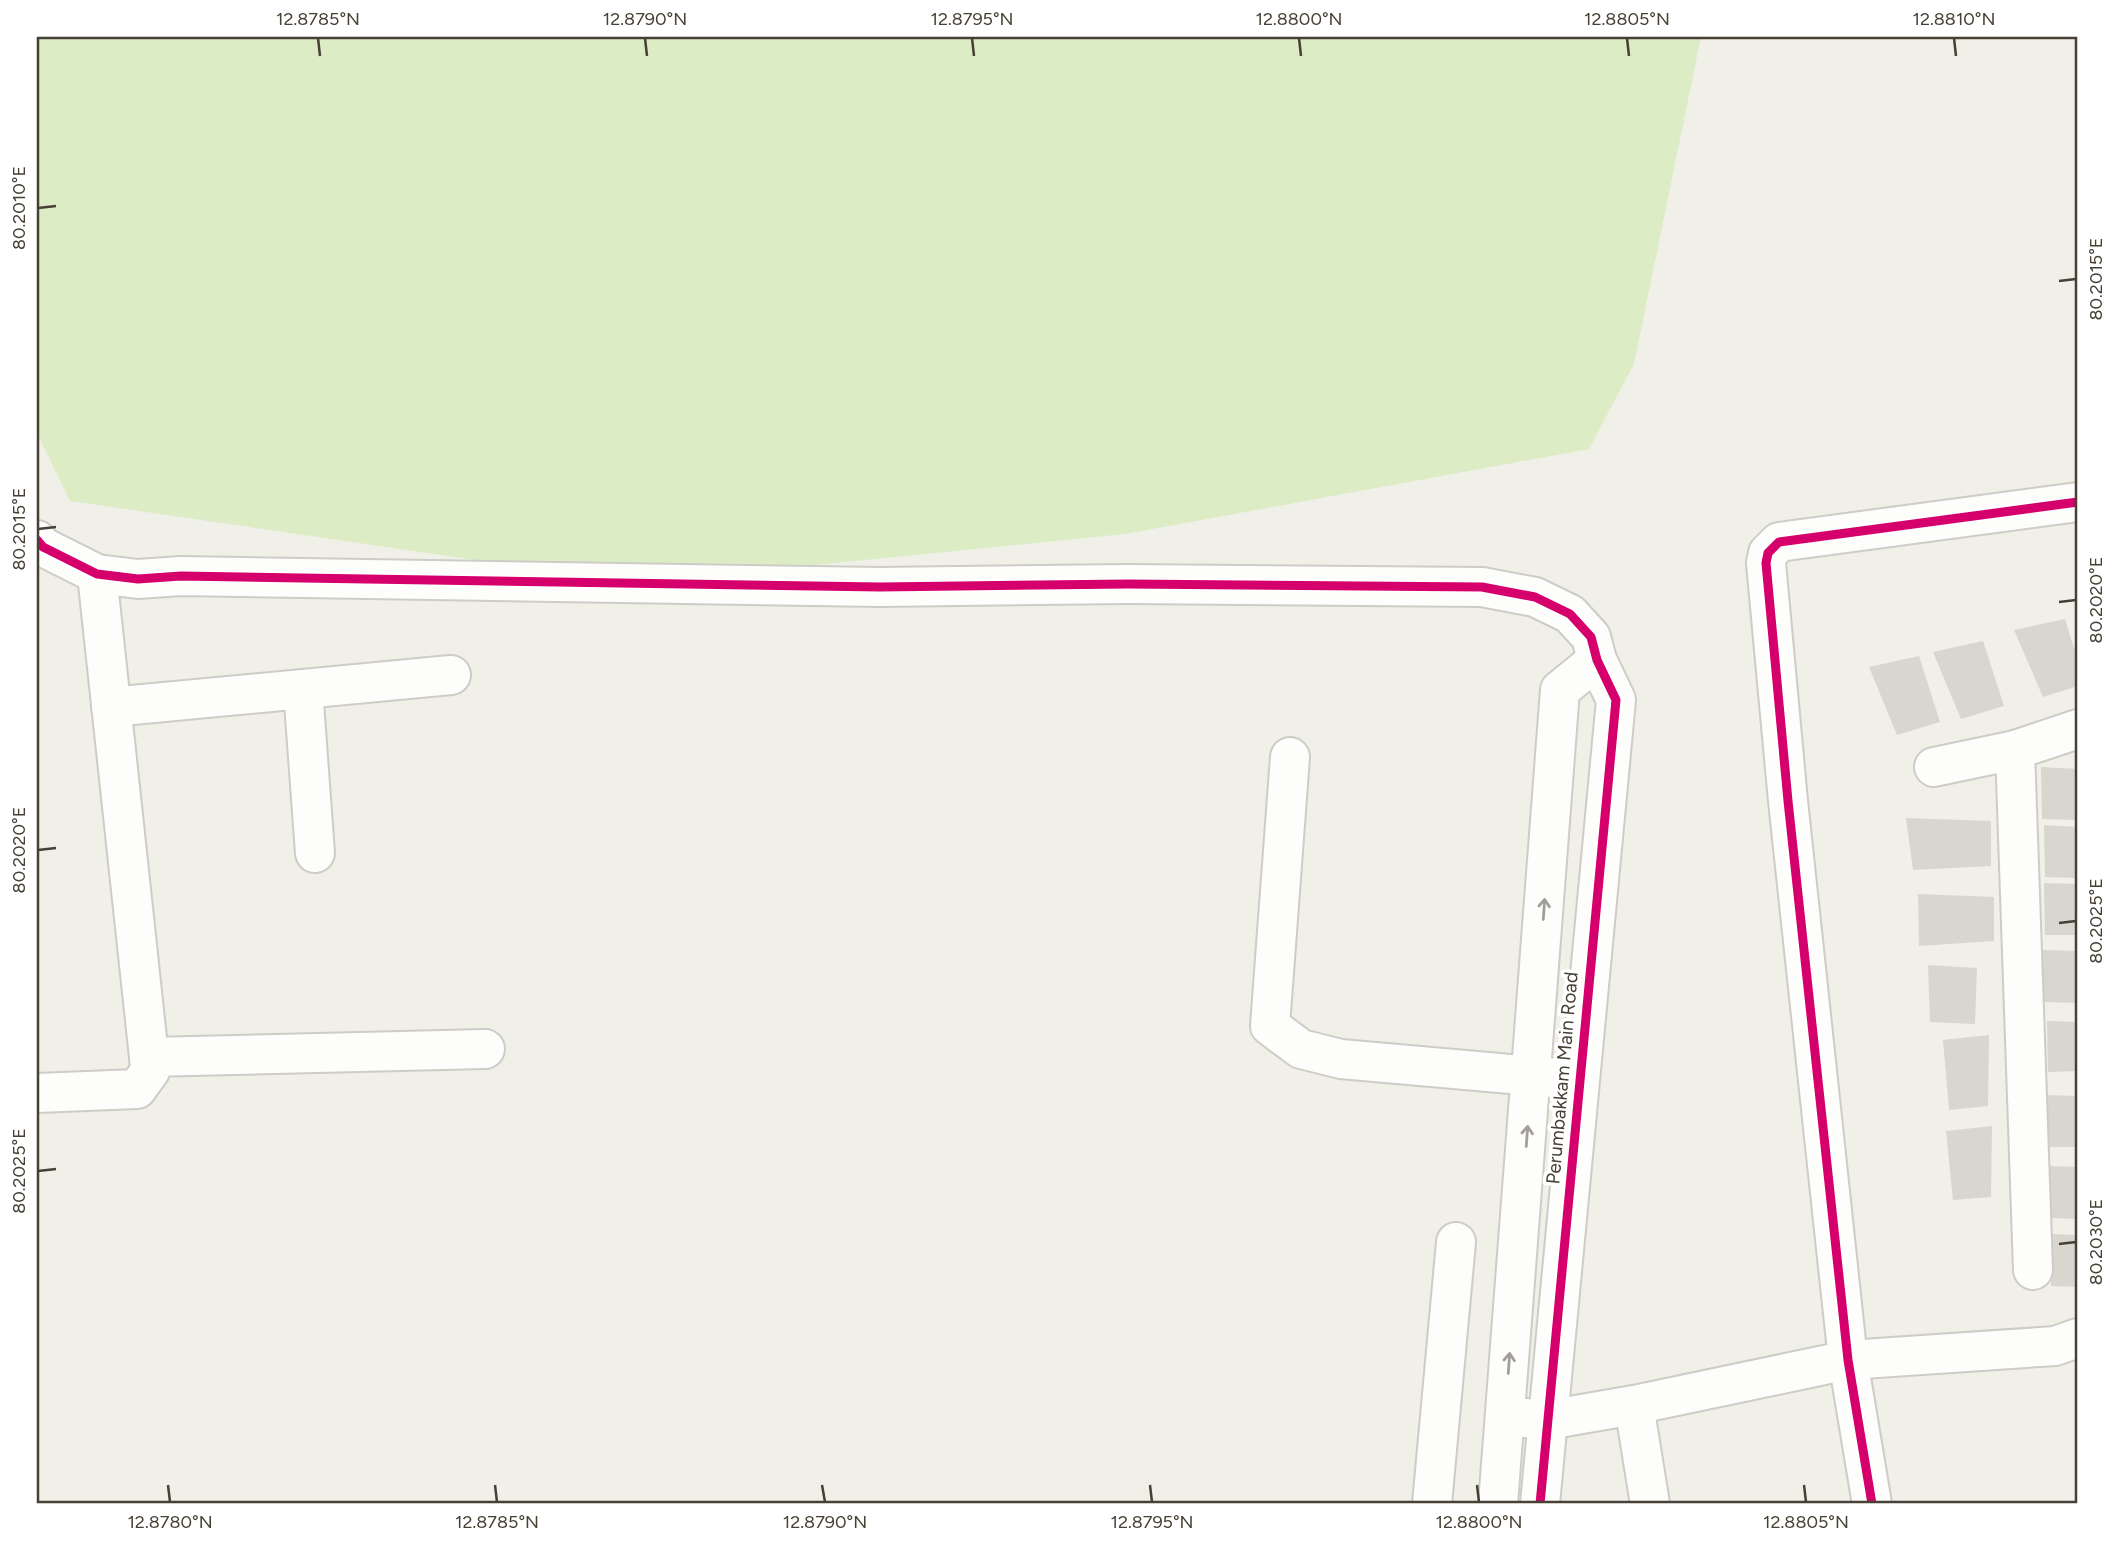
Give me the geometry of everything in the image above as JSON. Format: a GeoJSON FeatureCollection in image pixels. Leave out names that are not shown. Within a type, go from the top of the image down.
{"type":"FeatureCollection","features":[{"type":"Feature","properties":{"kind":"street"},"geometry":{"type":"LineString","coordinates":[[1872,1504],[1848,1360],[1788,801],[1766,563],[1768,553],[1779,542],[2078,502]]}},
{"type":"Feature","properties":{"kind":"street"},"geometry":{"type":"LineString","coordinates":[[37,540],[43,547],[97,574],[138,579],[181,576],[880,587],[1128,584],[1482,587],[1535,597],[1570,614],[1591,637],[1597,660]]}},
{"type":"Feature","properties":{"kind":"street"},"geometry":{"type":"LineString","coordinates":[[37,1093],[137,1089],[150,1071],[97,574]]}},
{"type":"Feature","properties":{"kind":"street","name":"Perumbakkam Main Road"},"geometry":{"type":"LineString","coordinates":[[1498,1504],[1560,690],[1597,660],[1616,701],[1540,1504]]}},
{"type":"Feature","properties":{"kind":"street"},"geometry":{"type":"LineString","coordinates":[[111,707],[451,675]]}},
{"type":"Feature","properties":{"kind":"street"},"geometry":{"type":"LineString","coordinates":[[303,689],[315,853]]}},
{"type":"Feature","properties":{"kind":"street"},"geometry":{"type":"LineString","coordinates":[[1934,767],[2015,750],[2078,729]]}},
{"type":"Feature","properties":{"kind":"street"},"geometry":{"type":"LineString","coordinates":[[2015,750],[2033,1270]]}},
{"type":"Feature","properties":{"kind":"street"},"geometry":{"type":"LineString","coordinates":[[1290,757],[1270,1026],[1301,1049],[1341,1059],[1580,1081]]}},
{"type":"Feature","properties":{"kind":"street"},"geometry":{"type":"LineString","coordinates":[[149,1057],[485,1049]]}},
{"type":"Feature","properties":{"kind":"street"},"geometry":{"type":"LineString","coordinates":[[1432,1504],[1456,1242]]}},
{"type":"Feature","properties":{"kind":"street"},"geometry":{"type":"LineString","coordinates":[[1505,1417],[1548,1420],[1634,1405],[1848,1360],[2055,1346],[2078,1338]]}},
{"type":"Feature","properties":{"kind":"street"},"geometry":{"type":"LineString","coordinates":[[1634,1405],[1650,1504]]}},
{"type":"Feature","properties":{"kind":"green space"},"geometry":{"type":"Polygon","coordinates":[[[37,37],[1701,37],[1634,364],[1589,449],[1125,534],[634,583],[70,501],[37,433],[37,37]]]}},
{"type":"Feature","properties":{"kind":"building"},"geometry":{"type":"Polygon","coordinates":[[[2065,619],[2078,661],[2078,686],[2043,697],[2014,630],[2065,619]]]}},
{"type":"Feature","properties":{"kind":"building"},"geometry":{"type":"Polygon","coordinates":[[[1983,641],[2004,706],[1961,719],[1933,652],[1983,641]]]}},
{"type":"Feature","properties":{"kind":"building"},"geometry":{"type":"Polygon","coordinates":[[[1919,656],[1940,722],[1897,735],[1869,667],[1919,656]]]}},
{"type":"Feature","properties":{"kind":"building"},"geometry":{"type":"Polygon","coordinates":[[[2041,767],[2078,769],[2078,820],[2042,819],[2041,767]]]}},
{"type":"Feature","properties":{"kind":"building"},"geometry":{"type":"Polygon","coordinates":[[[1906,818],[1991,821],[1991,866],[1913,870],[1906,818]]]}},
{"type":"Feature","properties":{"kind":"building"},"geometry":{"type":"Polygon","coordinates":[[[2044,825],[2078,827],[2078,878],[2045,877],[2044,825]]]}},
{"type":"Feature","properties":{"kind":"building"},"geometry":{"type":"Polygon","coordinates":[[[2044,883],[2078,884],[2078,935],[2045,935],[2044,883]]]}},
{"type":"Feature","properties":{"kind":"building"},"geometry":{"type":"Polygon","coordinates":[[[1918,894],[1994,897],[1994,941],[1919,946],[1918,894]]]}},
{"type":"Feature","properties":{"kind":"building"},"geometry":{"type":"Polygon","coordinates":[[[2042,950],[2078,951],[2078,1003],[2043,1002],[2042,950]]]}},
{"type":"Feature","properties":{"kind":"building"},"geometry":{"type":"Polygon","coordinates":[[[1928,965],[1977,968],[1975,1024],[1930,1022],[1928,965]]]}},
{"type":"Feature","properties":{"kind":"building"},"geometry":{"type":"Polygon","coordinates":[[[2047,1021],[2078,1022],[2078,1071],[2048,1072],[2047,1021]]]}},
{"type":"Feature","properties":{"kind":"building"},"geometry":{"type":"Polygon","coordinates":[[[1989,1035],[1988,1106],[1949,1110],[1943,1040],[1989,1035]]]}},
{"type":"Feature","properties":{"kind":"building"},"geometry":{"type":"Polygon","coordinates":[[[2045,1095],[2078,1096],[2078,1147],[2047,1147],[2045,1095]]]}},
{"type":"Feature","properties":{"kind":"building"},"geometry":{"type":"Polygon","coordinates":[[[1992,1126],[1991,1197],[1953,1200],[1946,1131],[1992,1126]]]}},
{"type":"Feature","properties":{"kind":"building"},"geometry":{"type":"Polygon","coordinates":[[[2049,1166],[2078,1167],[2078,1219],[2050,1218],[2049,1166]]]}},
{"type":"Feature","properties":{"kind":"building"},"geometry":{"type":"Polygon","coordinates":[[[2050,1234],[2078,1235],[2078,1287],[2051,1286],[2050,1234]]]}},
{"type":"Feature","properties":{"kind":"cycle path"},"geometry":{"type":"LineString","coordinates":[[1872,1504],[1848,1360],[1788,801],[1766,563],[1768,553],[1779,542],[2078,502]]}},
{"type":"Feature","properties":{"kind":"cycle path"},"geometry":{"type":"LineString","coordinates":[[37,540],[43,547],[97,574],[138,579],[181,576],[880,587],[1128,584],[1482,587],[1535,597],[1570,614],[1591,637],[1597,660],[1616,700],[1540,1504]]}}]}
